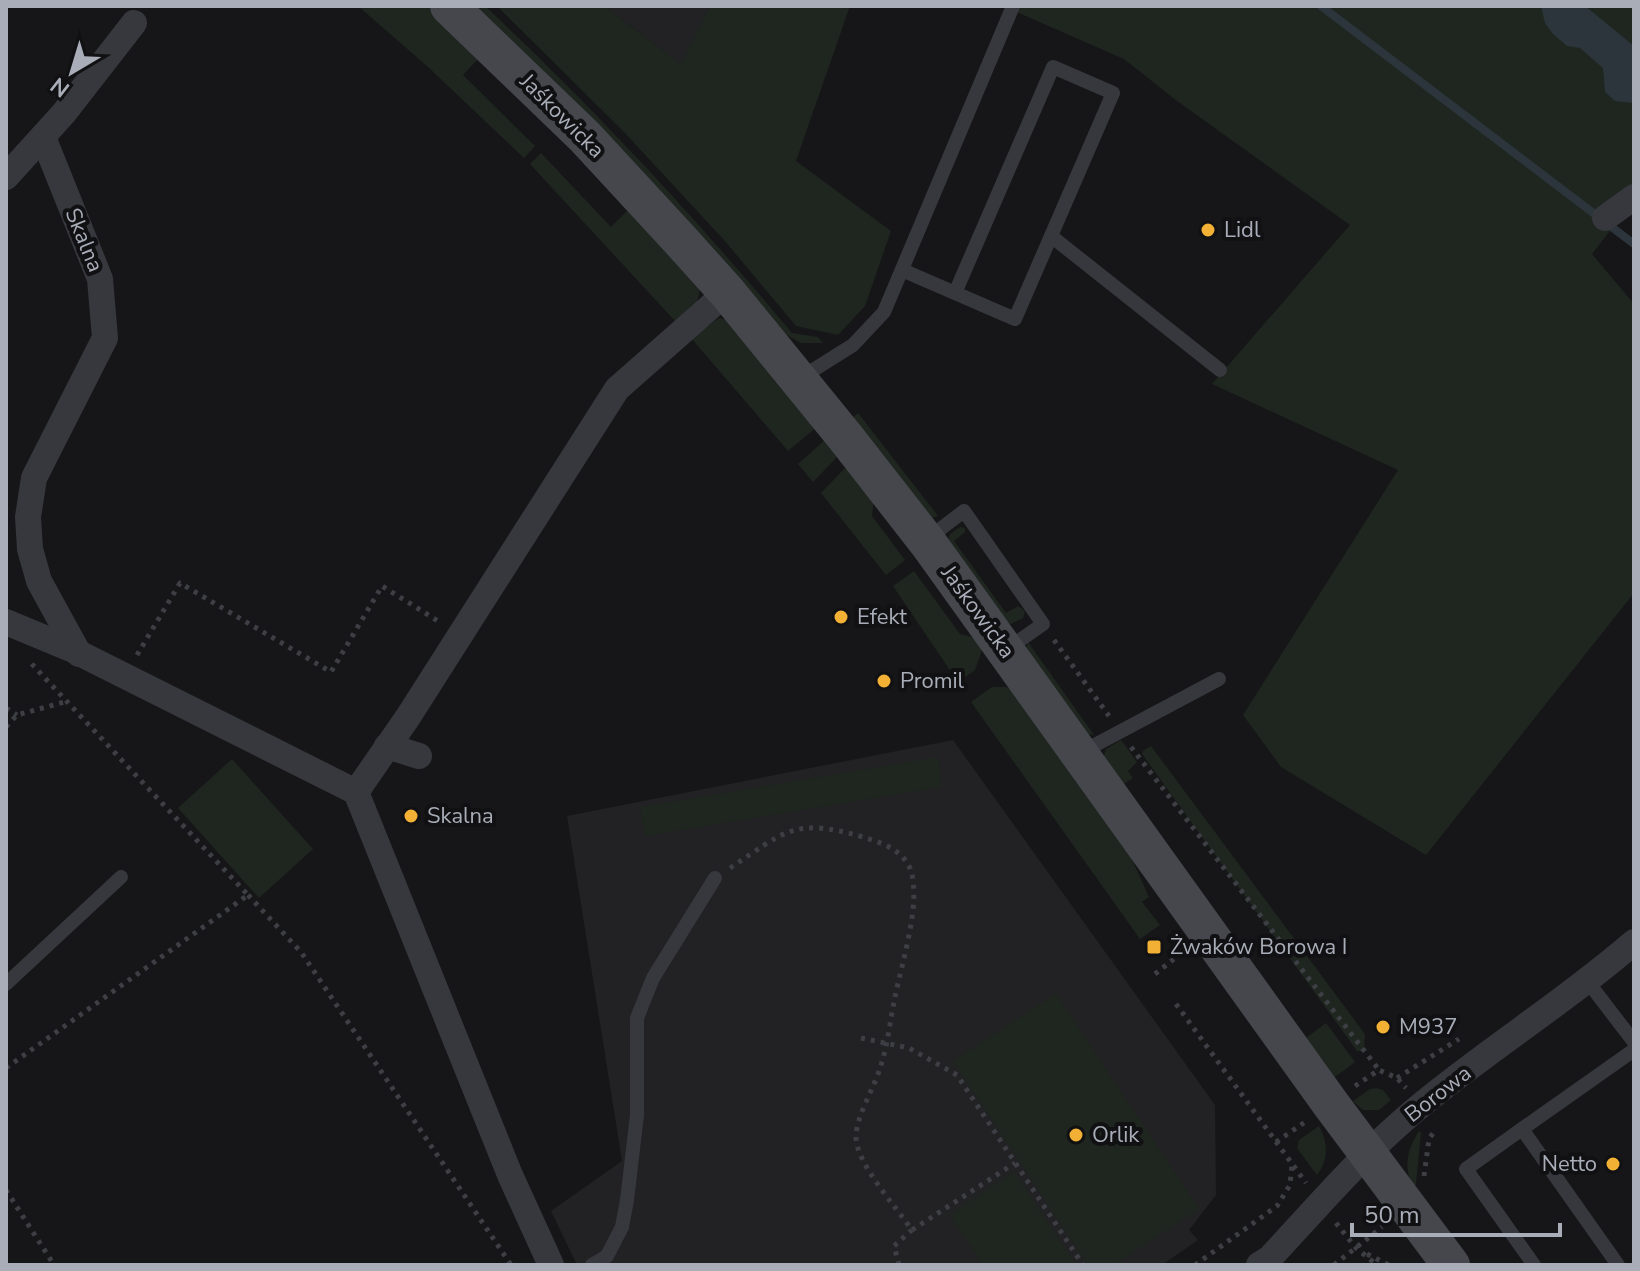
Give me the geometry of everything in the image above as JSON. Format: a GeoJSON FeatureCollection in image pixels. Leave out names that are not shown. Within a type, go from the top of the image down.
{"type":"FeatureCollection","features":[{"type":"Feature","properties":{"kind":"street","name":"Jaśkowicka"},"geometry":{"type":"LineString","coordinates":[[449,6],[585,137],[727,292],[798,379],[925,540],[1367,1154],[1451,1265]]}},
{"type":"Feature","properties":{"kind":"street"},"geometry":{"type":"LineString","coordinates":[[6,177],[43,137],[134,23]]}},
{"type":"Feature","properties":{"kind":"street","name":"Skalna"},"geometry":{"type":"LineString","coordinates":[[43,137],[100,279],[105,312],[105,338],[34,478],[28,517],[30,549],[39,581],[79,654]]}},
{"type":"Feature","properties":{"kind":"street"},"geometry":{"type":"LineString","coordinates":[[1605,218],[1634,197]]}},
{"type":"Feature","properties":{"kind":"street"},"geometry":{"type":"LineString","coordinates":[[356,792],[617,389],[727,292]]}},
{"type":"Feature","properties":{"kind":"street"},"geometry":{"type":"LineString","coordinates":[[6,622],[79,654],[356,792],[510,1175],[551,1265]]}},
{"type":"Feature","properties":{"kind":"street"},"geometry":{"type":"LineString","coordinates":[[387,746],[419,756]]}},
{"type":"Feature","properties":{"kind":"street","name":"Borowa"},"geometry":{"type":"LineString","coordinates":[[1259,1265],[1270,1258],[1367,1154],[1421,1106],[1588,982],[1634,942]]}},
{"type":"Feature","properties":{"kind":"lane"},"geometry":{"type":"LineString","coordinates":[[798,379],[853,345],[884,312],[1013,6]]}},
{"type":"Feature","properties":{"kind":"lane"},"geometry":{"type":"LineString","coordinates":[[902,270],[955,293],[1015,319],[1113,93],[1053,67],[955,293]]}},
{"type":"Feature","properties":{"kind":"lane"},"geometry":{"type":"LineString","coordinates":[[1051,236],[1220,370]]}},
{"type":"Feature","properties":{"kind":"lane"},"geometry":{"type":"LineString","coordinates":[[925,540],[964,511],[1043,624],[1006,651]]}},
{"type":"Feature","properties":{"kind":"lane"},"geometry":{"type":"LineString","coordinates":[[1080,753],[1219,679]]}},
{"type":"Feature","properties":{"kind":"lane"},"geometry":{"type":"LineString","coordinates":[[6,984],[121,877]]}},
{"type":"Feature","properties":{"kind":"lane"},"geometry":{"type":"LineString","coordinates":[[592,1265],[607,1256],[622,1227],[627,1200],[637,1115],[637,1018],[653,978],[715,878]]}},
{"type":"Feature","properties":{"kind":"lane"},"geometry":{"type":"LineString","coordinates":[[1588,982],[1634,1042]]}},
{"type":"Feature","properties":{"kind":"lane"},"geometry":{"type":"LineString","coordinates":[[1534,1265],[1466,1169],[1634,1050]]}},
{"type":"Feature","properties":{"kind":"lane"},"geometry":{"type":"LineString","coordinates":[[1522,1129],[1618,1265]]}},
{"type":"Feature","properties":{"kind":"path"},"geometry":{"type":"LineString","coordinates":[[125,677],[180,583],[331,672],[382,586],[441,623]]}},
{"type":"Feature","properties":{"kind":"path"},"geometry":{"type":"LineString","coordinates":[[1043,624],[1120,732],[1379,1070],[1397,1078],[1410,1093]]}},
{"type":"Feature","properties":{"kind":"path"},"geometry":{"type":"LineString","coordinates":[[6,727],[17,715],[68,701]]}},
{"type":"Feature","properties":{"kind":"path"},"geometry":{"type":"LineString","coordinates":[[6,708],[17,715]]}},
{"type":"Feature","properties":{"kind":"path"},"geometry":{"type":"LineString","coordinates":[[715,878],[777,837],[811,826],[882,843],[896,850],[911,869],[914,886],[912,913],[881,1068],[856,1133],[857,1151],[912,1230]]}},
{"type":"Feature","properties":{"kind":"path"},"geometry":{"type":"LineString","coordinates":[[248,895],[301,952],[511,1265]]}},
{"type":"Feature","properties":{"kind":"path"},"geometry":{"type":"LineString","coordinates":[[1155,974],[1184,952],[1176,941]]}},
{"type":"Feature","properties":{"kind":"path"},"geometry":{"type":"LineString","coordinates":[[1176,1004],[1314,1193]]}},
{"type":"Feature","properties":{"kind":"path"},"geometry":{"type":"LineString","coordinates":[[861,1038],[909,1048],[957,1075],[1083,1265]]}},
{"type":"Feature","properties":{"kind":"path"},"geometry":{"type":"LineString","coordinates":[[6,1056],[17,1058]]}},
{"type":"Feature","properties":{"kind":"path"},"geometry":{"type":"LineString","coordinates":[[1351,1088],[1379,1070]]}},
{"type":"Feature","properties":{"kind":"path"},"geometry":{"type":"LineString","coordinates":[[1276,1142],[1313,1117]]}},
{"type":"Feature","properties":{"kind":"path"},"geometry":{"type":"LineString","coordinates":[[1424,1180],[1429,1139],[1438,1127]]}},
{"type":"Feature","properties":{"kind":"path"},"geometry":{"type":"LineString","coordinates":[[899,1265],[894,1246],[912,1230],[1015,1163]]}},
{"type":"Feature","properties":{"kind":"path"},"geometry":{"type":"LineString","coordinates":[[1195,1265],[1277,1206],[1290,1185],[1292,1164]]}},
{"type":"Feature","properties":{"kind":"path"},"geometry":{"type":"LineString","coordinates":[[6,1190],[54,1265]]}},
{"type":"Feature","properties":{"kind":"path"},"geometry":{"type":"LineString","coordinates":[[1334,1265],[1388,1222]]}},
{"type":"Feature","properties":{"kind":"path"},"geometry":{"type":"LineString","coordinates":[[1356,1248],[1377,1265]]}},
{"type":"Feature","properties":{"kind":"path"},"geometry":{"type":"LineString","coordinates":[[1356,1248],[1389,1265]]}},
{"type":"Feature","properties":{"kind":"shaded area"},"geometry":{"type":"Polygon","coordinates":[[[358,6],[427,6],[482,55],[463,75],[535,146],[524,158],[358,6]]]}},
{"type":"Feature","properties":{"kind":"shaded area"},"geometry":{"type":"Polygon","coordinates":[[[474,6],[485,6],[605,124],[682,206],[792,333],[818,337],[823,343],[801,343],[783,333],[474,6]]]}},
{"type":"Feature","properties":{"kind":"shaded area"},"geometry":{"type":"Polygon","coordinates":[[[497,6],[604,6],[681,64],[710,6],[850,6],[796,161],[891,231],[865,306],[838,335],[796,326],[724,240],[623,131],[497,6]]]}},
{"type":"Feature","properties":{"kind":"shaded area"},"geometry":{"type":"Polygon","coordinates":[[[604,6],[710,6],[682,65],[604,6]]]}},
{"type":"Feature","properties":{"kind":"shaded area"},"geometry":{"type":"Polygon","coordinates":[[[1003,6],[1634,6],[1634,200],[1592,254],[1634,304],[1634,593],[1426,855],[1281,767],[1243,715],[1398,470],[1212,384],[1350,225],[1177,101],[1124,59],[1003,6]]]}},
{"type":"Feature","properties":{"kind":"shaded area"},"geometry":{"type":"Polygon","coordinates":[[[1541,6],[1585,6],[1634,46],[1634,103],[1615,101],[1605,92],[1603,68],[1580,48],[1567,46],[1553,34],[1545,23],[1541,6]]]}},
{"type":"Feature","properties":{"kind":"shaded area"},"geometry":{"type":"Polygon","coordinates":[[[541,153],[611,227],[631,207],[700,288],[697,303],[676,322],[530,164],[541,153]]]}},
{"type":"Feature","properties":{"kind":"shaded area"},"geometry":{"type":"Polygon","coordinates":[[[719,318],[728,320],[818,426],[788,451],[691,338],[719,318]]]}},
{"type":"Feature","properties":{"kind":"shaded area"},"geometry":{"type":"Polygon","coordinates":[[[858,413],[938,516],[932,518],[851,419],[858,413]]]}},
{"type":"Feature","properties":{"kind":"shaded area"},"geometry":{"type":"Polygon","coordinates":[[[827,438],[837,451],[836,458],[813,482],[798,464],[827,438]]]}},
{"type":"Feature","properties":{"kind":"shaded area"},"geometry":{"type":"Polygon","coordinates":[[[851,468],[874,497],[872,516],[905,560],[886,575],[821,493],[844,469],[851,468]]]}},
{"type":"Feature","properties":{"kind":"shaded area"},"geometry":{"type":"Polygon","coordinates":[[[960,527],[965,528],[965,532],[954,541],[1006,613],[1018,606],[1025,611],[1023,618],[1011,624],[1004,622],[947,545],[950,534],[960,527]]]}},
{"type":"Feature","properties":{"kind":"shaded area"},"geometry":{"type":"Polygon","coordinates":[[[914,571],[960,634],[976,638],[982,650],[975,670],[958,682],[893,586],[914,571]]]}},
{"type":"Feature","properties":{"kind":"shaded area"},"geometry":{"type":"Polygon","coordinates":[[[1028,642],[1094,735],[1086,734],[1026,649],[1028,642]]]}},
{"type":"Feature","properties":{"kind":"shaded area"},"geometry":{"type":"Polygon","coordinates":[[[992,687],[1006,687],[1016,692],[1122,837],[1149,897],[1142,902],[1160,925],[1140,939],[971,702],[992,687]]]}},
{"type":"Feature","properties":{"kind":"shaded area"},"geometry":{"type":"Polygon","coordinates":[[[953,740],[1215,1105],[1216,1195],[1189,1230],[1198,1240],[1162,1265],[577,1265],[551,1211],[622,1161],[567,816],[953,740]]]}},
{"type":"Feature","properties":{"kind":"shaded area"},"geometry":{"type":"Polygon","coordinates":[[[1121,740],[1137,762],[1128,771],[1133,778],[1124,784],[1103,758],[1106,749],[1121,740]]]}},
{"type":"Feature","properties":{"kind":"shaded area"},"geometry":{"type":"Polygon","coordinates":[[[1151,746],[1365,1034],[1364,1051],[1357,1051],[1142,754],[1151,746]]]}},
{"type":"Feature","properties":{"kind":"shaded area"},"geometry":{"type":"Polygon","coordinates":[[[938,757],[942,787],[645,836],[640,807],[938,757]]]}},
{"type":"Feature","properties":{"kind":"shaded area"},"geometry":{"type":"Polygon","coordinates":[[[232,759],[313,849],[259,898],[178,808],[232,759]]]}},
{"type":"Feature","properties":{"kind":"shaded area","name":"Orlik"},"geometry":{"type":"Polygon","coordinates":[[[1056,993],[1199,1209],[1114,1265],[1088,1265],[953,1061],[1056,993]]]}},
{"type":"Feature","properties":{"kind":"shaded area"},"geometry":{"type":"Polygon","coordinates":[[[1326,1023],[1355,1062],[1335,1077],[1306,1038],[1326,1023]]]}},
{"type":"Feature","properties":{"kind":"shaded area"},"geometry":{"type":"Polygon","coordinates":[[[1377,1088],[1391,1100],[1379,1110],[1363,1110],[1353,1101],[1370,1089],[1377,1088]]]}},
{"type":"Feature","properties":{"kind":"shaded area"},"geometry":{"type":"Polygon","coordinates":[[[1319,1126],[1326,1151],[1317,1175],[1297,1148],[1299,1140],[1319,1126]]]}},
{"type":"Feature","properties":{"kind":"shaded area"},"geometry":{"type":"Polygon","coordinates":[[[1419,1131],[1416,1184],[1413,1188],[1408,1158],[1419,1131]]]}},
{"type":"Feature","properties":{"kind":"shaded area"},"geometry":{"type":"Polygon","coordinates":[[[1014,1172],[1076,1265],[983,1265],[949,1215],[1014,1172]]]}},
{"type":"Feature","properties":{"kind":"waterway"},"geometry":{"type":"LineString","coordinates":[[1321,6],[1634,244]]}},
{"type":"Feature","properties":{"kind":"place","name":"Lidl"},"geometry":{"type":"Point","coordinates":[1208,230]}},
{"type":"Feature","properties":{"kind":"place","name":"Efekt"},"geometry":{"type":"Point","coordinates":[841,617]}},
{"type":"Feature","properties":{"kind":"place","name":"Promil"},"geometry":{"type":"Point","coordinates":[884,681]}},
{"type":"Feature","properties":{"kind":"place","name":"Skalna"},"geometry":{"type":"Point","coordinates":[411,816]}},
{"type":"Feature","properties":{"kind":"place","name":"Żwaków Borowa I"},"geometry":{"type":"Point","coordinates":[1154,947]}},
{"type":"Feature","properties":{"kind":"place","name":"M937"},"geometry":{"type":"Point","coordinates":[1383,1027]}},
{"type":"Feature","properties":{"kind":"place","name":"Orlik"},"geometry":{"type":"Point","coordinates":[1076,1135]}},
{"type":"Feature","properties":{"kind":"place","name":"Netto"},"geometry":{"type":"Point","coordinates":[1613,1164]}}]}
